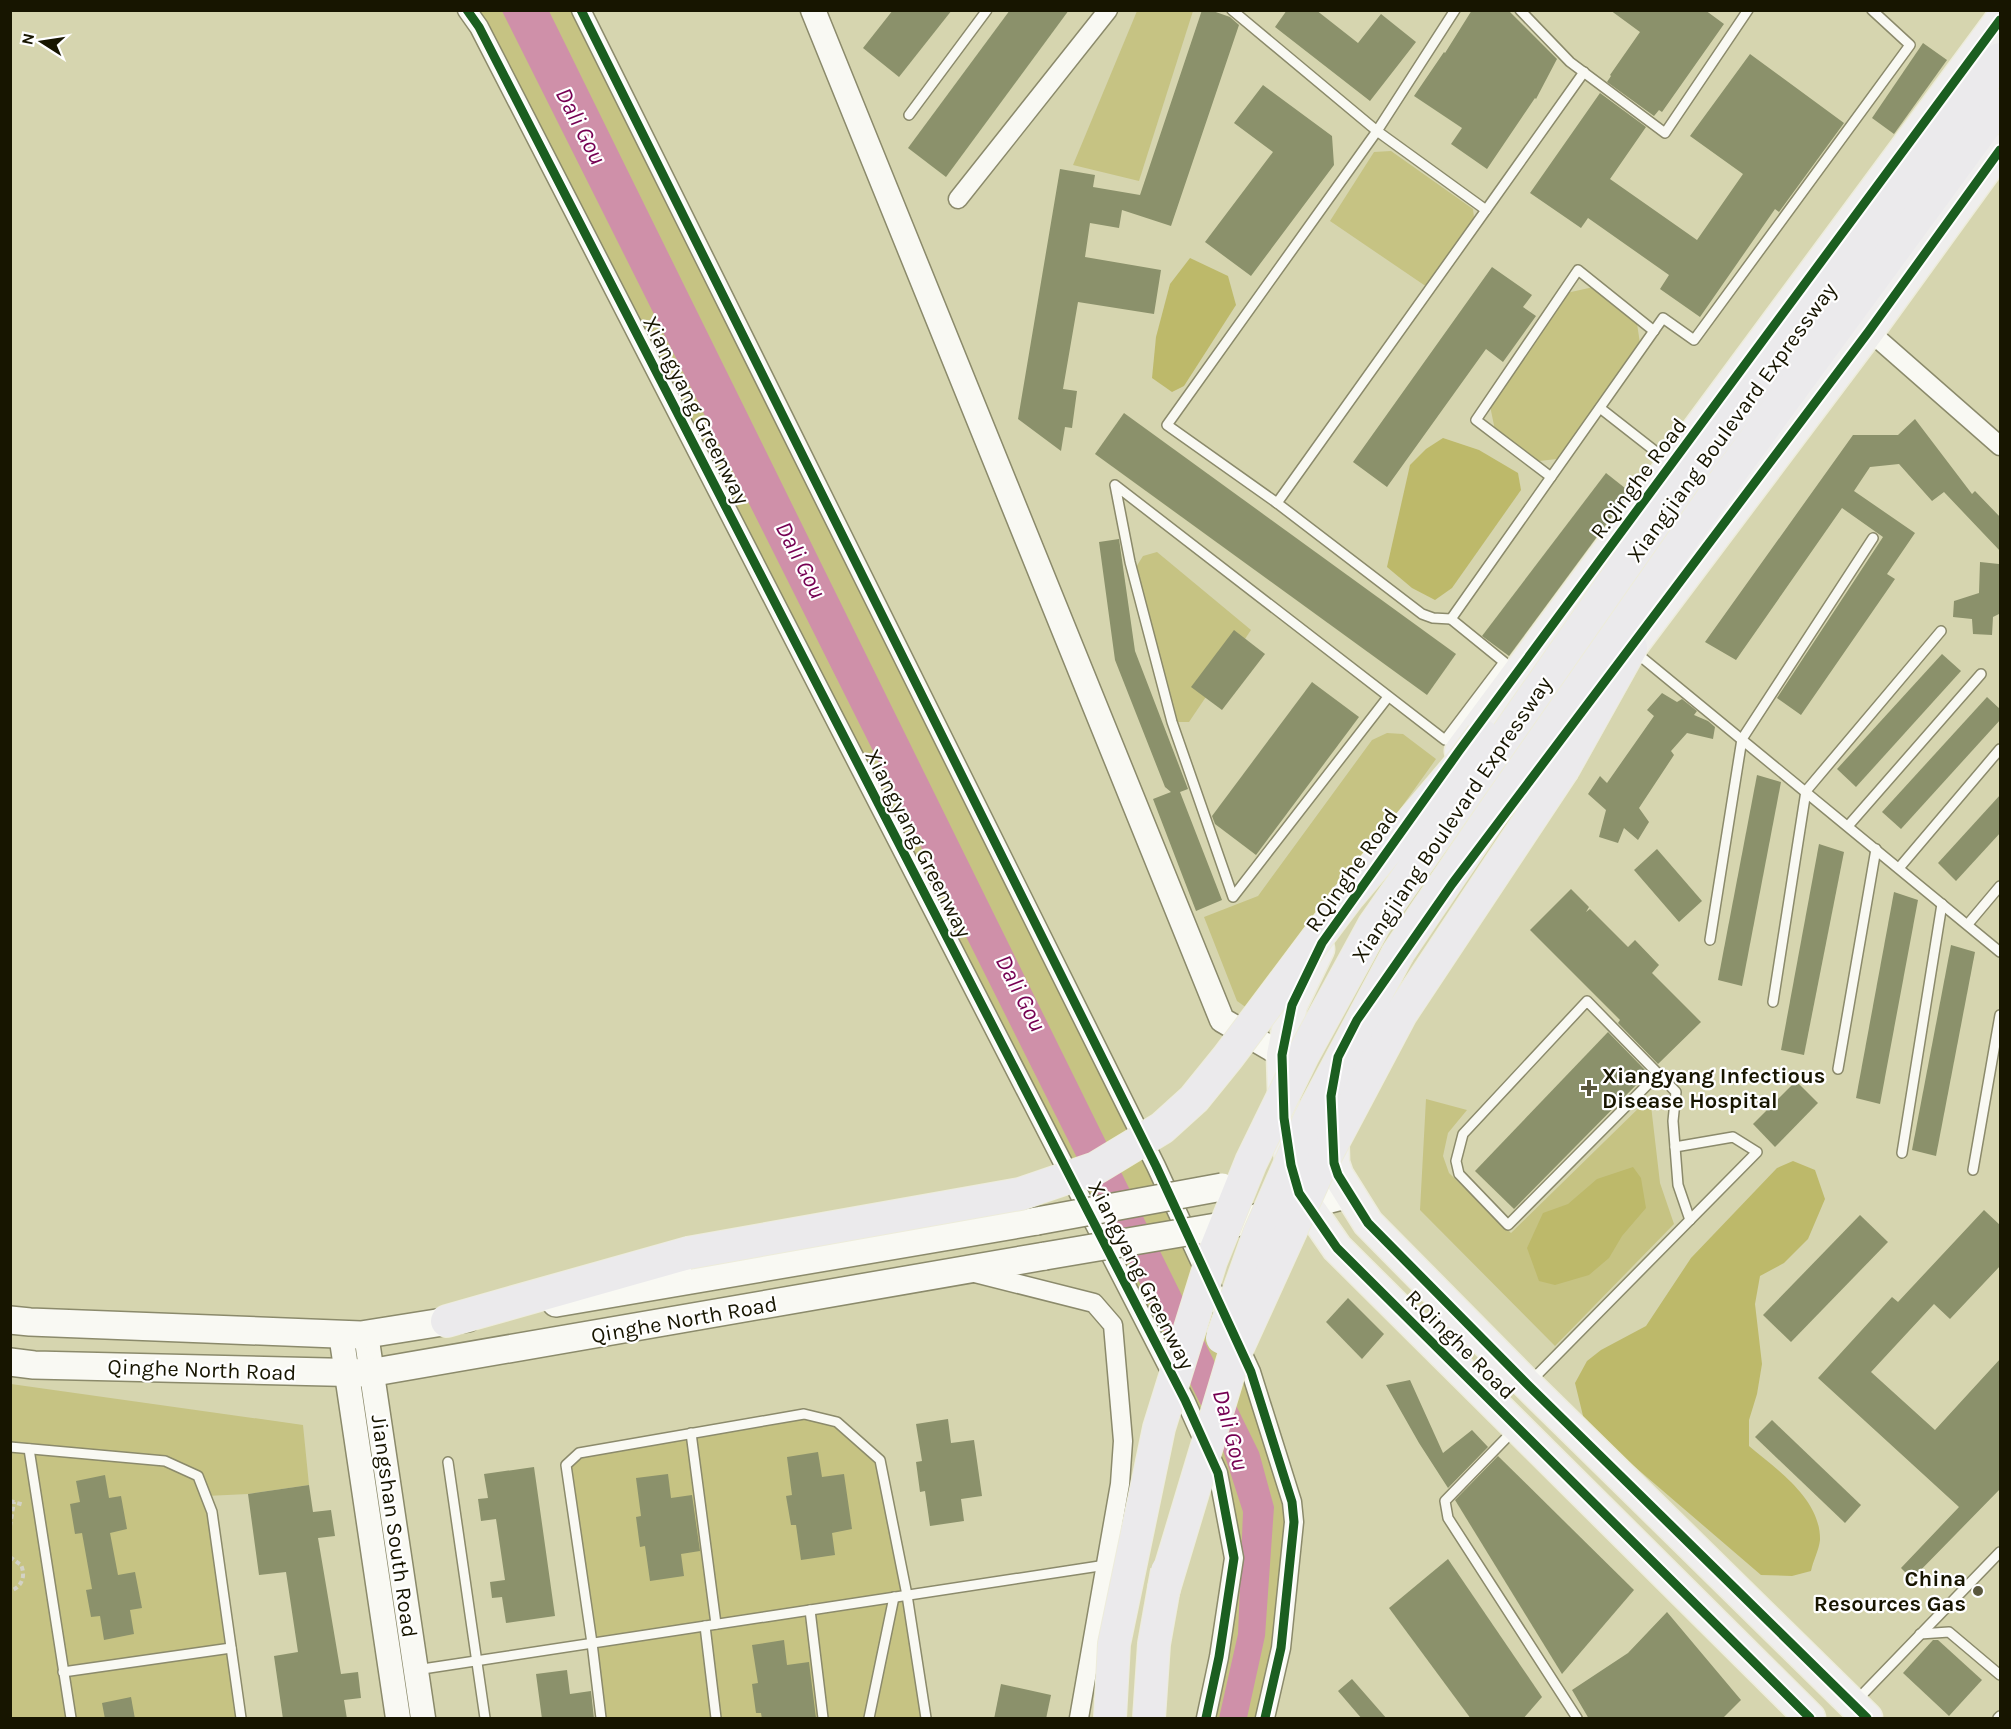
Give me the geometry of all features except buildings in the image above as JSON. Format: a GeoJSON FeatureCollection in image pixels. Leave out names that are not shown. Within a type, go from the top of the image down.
{"type":"FeatureCollection","features":[{"type":"Feature","properties":{"kind":"highway","name":"Xiangjiang Boulevard Expressway"},"geometry":{"type":"LineString","coordinates":[[1110,1719],[1114,1644],[1159,1428],[1211,1261],[1251,1162],[1303,1055],[1374,925],[1679,471],[2001,59]]}},
{"type":"Feature","properties":{"kind":"highway","name":"Xiangjiang Boulevard Expressway"},"geometry":{"type":"LineString","coordinates":[[1149,1719],[1154,1644],[1162,1592],[1187,1475],[1218,1348],[1259,1234],[1310,1118],[1398,953],[1622,621],[2001,105]]}},
{"type":"Feature","properties":{"kind":"highway"},"geometry":{"type":"LineString","coordinates":[[447,1321],[688,1253],[1020,1194],[1096,1168],[1162,1128],[1194,1099],[1348,897],[1467,756],[1679,471]]}},
{"type":"Feature","properties":{"kind":"highway"},"geometry":{"type":"LineString","coordinates":[[1162,1592],[1234,1356],[1320,1167],[1401,1014],[1564,768],[1631,648]]}},
{"type":"Feature","properties":{"kind":"main road","name":"R.Qinghe Road"},"geometry":{"type":"LineString","coordinates":[[1810,1719],[1337,1248],[1299,1193],[1291,1165],[1284,1118],[1282,1055],[1292,1005],[1322,943],[1460,751],[1679,471],[2001,20]]}},
{"type":"Feature","properties":{"kind":"main road","name":"R.Qinghe Road"},"geometry":{"type":"LineString","coordinates":[[1860,1712],[1528,1385],[1368,1223],[1338,1175],[1334,1163],[1331,1096],[1338,1057],[1357,1020],[1452,885],[1869,331],[2001,150]]}},
{"type":"Feature","properties":{"kind":"main road","name":"Qinghe North Road"},"geometry":{"type":"LineString","coordinates":[[10,1320],[353,1334],[447,1321],[1037,1221],[1222,1187],[1291,1165],[1333,1143]]}},
{"type":"Feature","properties":{"kind":"main road","name":"Qinghe North Road"},"geometry":{"type":"LineString","coordinates":[[10,1362],[33,1365],[359,1373],[1228,1225],[1350,1194]]}},
{"type":"Feature","properties":{"kind":"street","name":"Xiangyang Greenway"},"geometry":{"type":"LineString","coordinates":[[467,10],[479,27],[1185,1400],[1218,1473],[1234,1558],[1219,1657],[1206,1719]]}},
{"type":"Feature","properties":{"kind":"street"},"geometry":{"type":"LineString","coordinates":[[580,10],[1156,1166],[1251,1372],[1292,1502],[1294,1522],[1281,1648],[1265,1719]]}},
{"type":"Feature","properties":{"kind":"street"},"geometry":{"type":"LineString","coordinates":[[813,10],[1222,1020],[1282,1055]]}},
{"type":"Feature","properties":{"kind":"street"},"geometry":{"type":"LineString","coordinates":[[958,199],[1108,10]]}},
{"type":"Feature","properties":{"kind":"street"},"geometry":{"type":"LineString","coordinates":[[1869,331],[2001,446]]}},
{"type":"Feature","properties":{"kind":"street"},"geometry":{"type":"LineString","coordinates":[[963,1270],[1094,1303],[1113,1325],[1123,1441],[1120,1484],[1079,1719]]}},
{"type":"Feature","properties":{"kind":"street","name":"Jiangshan South Road"},"geometry":{"type":"LineString","coordinates":[[353,1334],[416,1670],[423,1719]]}},
{"type":"Feature","properties":{"kind":"street","name":"Jiangshan South Road"},"geometry":{"type":"LineString","coordinates":[[359,1373],[398,1719]]}},
{"type":"Feature","properties":{"kind":"lane"},"geometry":{"type":"LineString","coordinates":[[909,115],[987,10]]}},
{"type":"Feature","properties":{"kind":"lane"},"geometry":{"type":"LineString","coordinates":[[1233,10],[1377,131],[1486,210]]}},
{"type":"Feature","properties":{"kind":"lane"},"geometry":{"type":"LineString","coordinates":[[1388,697],[1233,897],[1172,722],[1130,562],[1115,485],[1445,741],[1504,662],[1451,619],[1433,618],[1422,614],[1277,503],[1167,425],[1377,131],[1455,10]]}},
{"type":"Feature","properties":{"kind":"lane"},"geometry":{"type":"LineString","coordinates":[[1520,10],[1570,62],[1665,133],[1748,10]]}},
{"type":"Feature","properties":{"kind":"lane"},"geometry":{"type":"LineString","coordinates":[[1451,619],[1663,318],[1694,340],[1910,45],[1872,10]]}},
{"type":"Feature","properties":{"kind":"lane"},"geometry":{"type":"LineString","coordinates":[[1277,503],[1584,72]]}},
{"type":"Feature","properties":{"kind":"lane"},"geometry":{"type":"LineString","coordinates":[[1551,477],[1476,420],[1578,270],[1654,331]]}},
{"type":"Feature","properties":{"kind":"lane"},"geometry":{"type":"LineString","coordinates":[[1600,408],[1679,471]]}},
{"type":"Feature","properties":{"kind":"lane"},"geometry":{"type":"LineString","coordinates":[[1710,940],[1743,739],[1873,538]]}},
{"type":"Feature","properties":{"kind":"lane"},"geometry":{"type":"LineString","coordinates":[[1773,1002],[1806,791],[1941,631]]}},
{"type":"Feature","properties":{"kind":"lane"},"geometry":{"type":"LineString","coordinates":[[1631,648],[2001,952]]}},
{"type":"Feature","properties":{"kind":"lane"},"geometry":{"type":"LineString","coordinates":[[1848,826],[1981,675]]}},
{"type":"Feature","properties":{"kind":"lane"},"geometry":{"type":"LineString","coordinates":[[1899,868],[2001,749]]}},
{"type":"Feature","properties":{"kind":"lane"},"geometry":{"type":"LineString","coordinates":[[1838,1069],[1876,849]]}},
{"type":"Feature","properties":{"kind":"lane"},"geometry":{"type":"LineString","coordinates":[[1968,924],[2001,886]]}},
{"type":"Feature","properties":{"kind":"lane"},"geometry":{"type":"LineString","coordinates":[[1902,1153],[1942,904]]}},
{"type":"Feature","properties":{"kind":"lane"},"geometry":{"type":"LineString","coordinates":[[1658,1074],[1508,1225],[1459,1174],[1456,1161],[1463,1134],[1587,1001],[1676,1092],[1673,1121],[1678,1185],[1690,1220]]}},
{"type":"Feature","properties":{"kind":"lane"},"geometry":{"type":"LineString","coordinates":[[1973,1170],[2001,1015]]}},
{"type":"Feature","properties":{"kind":"lane"},"geometry":{"type":"LineString","coordinates":[[1528,1385],[1757,1152],[1733,1137],[1675,1147]]}},
{"type":"Feature","properties":{"kind":"lane"},"geometry":{"type":"LineString","coordinates":[[601,1719],[566,1465],[579,1452],[804,1414],[837,1422],[880,1460],[907,1595],[926,1719]]}},
{"type":"Feature","properties":{"kind":"lane"},"geometry":{"type":"LineString","coordinates":[[1518,1427],[1445,1501],[1448,1518],[1577,1719]]}},
{"type":"Feature","properties":{"kind":"lane"},"geometry":{"type":"LineString","coordinates":[[691,1433],[716,1624]]}},
{"type":"Feature","properties":{"kind":"lane"},"geometry":{"type":"LineString","coordinates":[[10,1447],[165,1461],[198,1476],[212,1512],[242,1719]]}},
{"type":"Feature","properties":{"kind":"lane"},"geometry":{"type":"LineString","coordinates":[[29,1449],[70,1719]]}},
{"type":"Feature","properties":{"kind":"lane"},"geometry":{"type":"LineString","coordinates":[[448,1462],[485,1719]]}},
{"type":"Feature","properties":{"kind":"lane"},"geometry":{"type":"LineString","coordinates":[[1860,1712],[1920,1634],[2001,1552]]}},
{"type":"Feature","properties":{"kind":"lane"},"geometry":{"type":"LineString","coordinates":[[416,1670],[1106,1565]]}},
{"type":"Feature","properties":{"kind":"lane"},"geometry":{"type":"LineString","coordinates":[[869,1719],[894,1597]]}},
{"type":"Feature","properties":{"kind":"lane"},"geometry":{"type":"LineString","coordinates":[[810,1610],[823,1719]]}},
{"type":"Feature","properties":{"kind":"lane"},"geometry":{"type":"LineString","coordinates":[[705,1626],[716,1719]]}},
{"type":"Feature","properties":{"kind":"lane"},"geometry":{"type":"LineString","coordinates":[[1920,1634],[1949,1632],[2001,1675]]}},
{"type":"Feature","properties":{"kind":"lane"},"geometry":{"type":"LineString","coordinates":[[63,1672],[231,1648]]}},
{"type":"Feature","properties":{"kind":"path"},"geometry":{"type":"LineString","coordinates":[[10,1526],[14,1502]]}},
{"type":"Feature","properties":{"kind":"path"},"geometry":{"type":"LineString","coordinates":[[10,1557],[21,1565],[24,1576],[19,1587],[10,1591]]}},
{"type":"Feature","properties":{"kind":"shaded area"},"geometry":{"type":"Polygon","coordinates":[[[467,11],[581,11],[1251,1372],[1292,1502],[1265,1718],[1206,1718],[1234,1558],[1218,1473],[467,11]]]}},
{"type":"Feature","properties":{"kind":"shaded area"},"geometry":{"type":"Polygon","coordinates":[[[1137,11],[1193,11],[1139,181],[1073,165],[1137,11]]]}},
{"type":"Feature","properties":{"kind":"shaded area"},"geometry":{"type":"Polygon","coordinates":[[[1391,151],[1473,209],[1474,218],[1427,287],[1330,221],[1374,152],[1391,151]]]}},
{"type":"Feature","properties":{"kind":"shaded area"},"geometry":{"type":"Polygon","coordinates":[[[1190,258],[1228,276],[1236,305],[1184,386],[1172,392],[1152,378],[1156,337],[1170,284],[1190,258]]]}},
{"type":"Feature","properties":{"kind":"shaded area"},"geometry":{"type":"Polygon","coordinates":[[[1598,286],[1636,317],[1641,350],[1565,458],[1531,462],[1496,435],[1489,401],[1562,294],[1598,286]]]}},
{"type":"Feature","properties":{"kind":"shaded area"},"geometry":{"type":"Polygon","coordinates":[[[1443,438],[1479,450],[1518,473],[1521,490],[1452,588],[1435,600],[1412,588],[1387,567],[1410,465],[1426,449],[1443,438]]]}},
{"type":"Feature","properties":{"kind":"shaded area"},"geometry":{"type":"Polygon","coordinates":[[[1157,552],[1251,630],[1189,722],[1172,722],[1133,572],[1143,556],[1157,552]]]}},
{"type":"Feature","properties":{"kind":"shaded area"},"geometry":{"type":"Polygon","coordinates":[[[1387,733],[1403,734],[1436,759],[1254,1013],[1237,1001],[1204,917],[1258,896],[1372,740],[1387,733]]]}},
{"type":"Feature","properties":{"kind":"shaded area"},"geometry":{"type":"Polygon","coordinates":[[[1650,1097],[1660,1183],[1674,1224],[1555,1346],[1420,1210],[1426,1099],[1467,1110],[1448,1133],[1443,1156],[1449,1173],[1511,1233],[1650,1097]]]}},
{"type":"Feature","properties":{"kind":"shaded area"},"geometry":{"type":"Polygon","coordinates":[[[1793,1161],[1815,1170],[1825,1199],[1808,1239],[1784,1263],[1760,1276],[1755,1304],[1762,1364],[1757,1394],[1749,1420],[1749,1446],[1784,1475],[1805,1498],[1818,1525],[1820,1540],[1811,1571],[1792,1576],[1761,1575],[1585,1424],[1575,1383],[1587,1361],[1601,1350],[1646,1326],[1691,1258],[1777,1168],[1793,1161]]]}},
{"type":"Feature","properties":{"kind":"shaded area"},"geometry":{"type":"Polygon","coordinates":[[[1633,1167],[1641,1178],[1646,1208],[1622,1236],[1609,1258],[1589,1275],[1555,1285],[1539,1281],[1527,1248],[1543,1213],[1568,1204],[1597,1179],[1633,1167]]]}},
{"type":"Feature","properties":{"kind":"shaded area"},"geometry":{"type":"Polygon","coordinates":[[[11,1384],[303,1425],[309,1485],[248,1494],[206,1496],[241,1718],[11,1718],[11,1384]]]}},
{"type":"Feature","properties":{"kind":"shaded area"},"geometry":{"type":"Polygon","coordinates":[[[804,1414],[837,1422],[880,1460],[926,1718],[601,1718],[566,1465],[579,1453],[804,1414]]]}},
{"type":"Feature","properties":{"kind":"water","name":"Dali Gou"},"geometry":{"type":"Polygon","coordinates":[[[502,11],[549,11],[1259,1452],[1274,1507],[1265,1636],[1247,1718],[1219,1718],[1238,1634],[1243,1512],[1222,1447],[502,11]]]}},
{"type":"Feature","properties":{"kind":"cycle path"},"geometry":{"type":"LineString","coordinates":[[467,10],[479,27],[1185,1400],[1218,1473],[1234,1558],[1219,1657],[1206,1718]]}},
{"type":"Feature","properties":{"kind":"cycle path"},"geometry":{"type":"LineString","coordinates":[[581,10],[1156,1166],[1251,1372],[1292,1502],[1294,1522],[1281,1648],[1265,1718]]}},
{"type":"Feature","properties":{"kind":"cycle path"},"geometry":{"type":"LineString","coordinates":[[1810,1718],[1337,1248],[1299,1193],[1291,1165],[1284,1118],[1282,1055],[1292,1005],[1322,943],[1459,751],[2000,20]]}},
{"type":"Feature","properties":{"kind":"cycle path"},"geometry":{"type":"LineString","coordinates":[[1867,1718],[1528,1385],[1368,1223],[1338,1175],[1334,1163],[1331,1096],[1338,1057],[1357,1020],[1452,884],[1869,331],[2000,150]]}},
{"type":"Feature","properties":{"kind":"place","name":"Xiangyang Infectious Disease Hospital"},"geometry":{"type":"Point","coordinates":[1589,1088]}},
{"type":"Feature","properties":{"kind":"place","name":"China Resources Gas"},"geometry":{"type":"Point","coordinates":[1978,1591]}}]}
